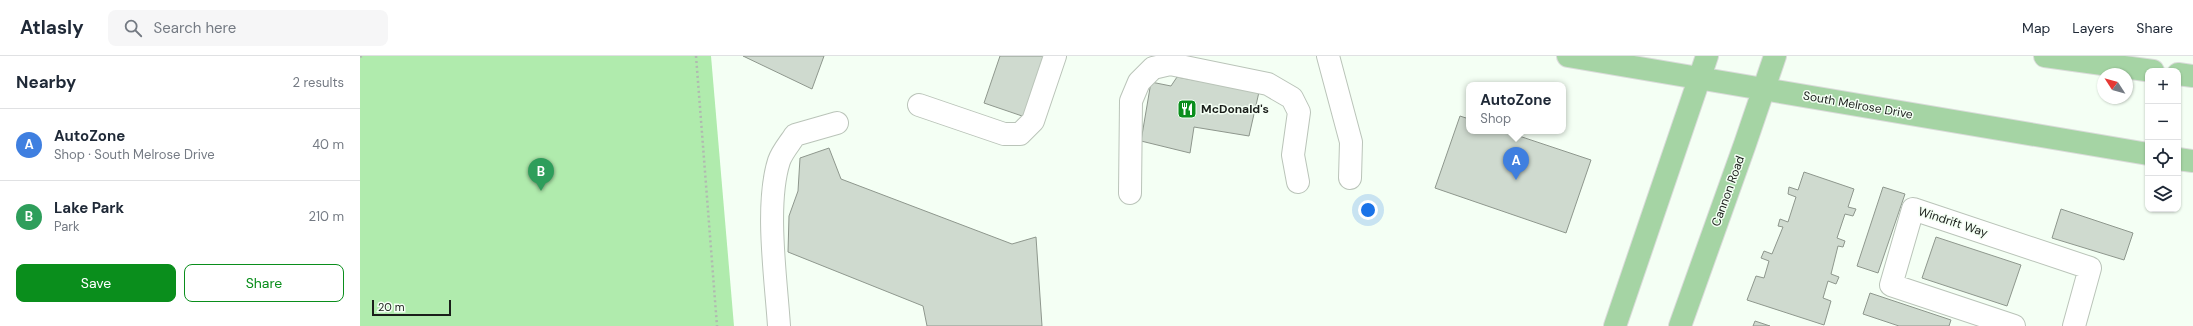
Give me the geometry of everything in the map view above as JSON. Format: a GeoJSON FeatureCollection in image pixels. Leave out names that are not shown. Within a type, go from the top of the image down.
{"type":"FeatureCollection","features":[{"type":"Feature","properties":{"kind":"main road","name":"South Melrose Drive"},"geometry":{"type":"LineString","coordinates":[[1568,56],[2145,153]]}},
{"type":"Feature","properties":{"kind":"main road"},"geometry":{"type":"LineString","coordinates":[[1615,326],[1707,56]]}},
{"type":"Feature","properties":{"kind":"main road","name":"Cannon Road"},"geometry":{"type":"LineString","coordinates":[[1680,326],[1745,144],[1762,88],[1775,56]]}},
{"type":"Feature","properties":{"kind":"main road"},"geometry":{"type":"LineString","coordinates":[[2045,56],[2145,70]]}},
{"type":"Feature","properties":{"kind":"main road"},"geometry":{"type":"LineString","coordinates":[[2181,74],[2193,76]]}},
{"type":"Feature","properties":{"kind":"main road"},"geometry":{"type":"LineString","coordinates":[[2181,160],[2193,162]]}},
{"type":"Feature","properties":{"kind":"street"},"geometry":{"type":"LineString","coordinates":[[919,105],[1004,134],[1020,134],[1033,121],[1055,56]]}},
{"type":"Feature","properties":{"kind":"street"},"geometry":{"type":"LineString","coordinates":[[1328,56],[1351,142],[1350,178]]}},
{"type":"Feature","properties":{"kind":"street"},"geometry":{"type":"LineString","coordinates":[[1130,193],[1131,101],[1139,82],[1154,68],[1170,64],[1268,84],[1292,98],[1299,112],[1293,155],[1298,182]]}},
{"type":"Feature","properties":{"kind":"street"},"geometry":{"type":"LineString","coordinates":[[778,326],[772,232],[773,195],[779,160],[795,135],[837,123]]}},
{"type":"Feature","properties":{"kind":"street","name":"Windrift Way"},"geometry":{"type":"LineString","coordinates":[[2014,326],[1891,286],[1913,209],[2090,268],[2074,326]]}},
{"type":"Feature","properties":{"kind":"path"},"geometry":{"type":"LineString","coordinates":[[696,56],[717,326]]}},
{"type":"Feature","properties":{"kind":"green space"},"geometry":{"type":"Polygon","coordinates":[[[360,56],[711,56],[734,326],[360,326],[360,56]]]}},
{"type":"Feature","properties":{"kind":"building"},"geometry":{"type":"Polygon","coordinates":[[[743,56],[824,56],[812,89],[743,56]]]}},
{"type":"Feature","properties":{"kind":"building"},"geometry":{"type":"Polygon","coordinates":[[[1000,56],[1045,56],[1025,117],[984,103],[1000,56]]]}},
{"type":"Feature","properties":{"kind":"building"},"geometry":{"type":"Polygon","coordinates":[[[1177,77],[1259,92],[1249,136],[1194,127],[1190,153],[1141,141],[1151,82],[1171,86],[1177,77]]]}},
{"type":"Feature","properties":{"kind":"building"},"geometry":{"type":"Polygon","coordinates":[[[1460,116],[1466,118],[1466,134],[1513,134],[1591,160],[1566,233],[1435,188],[1460,116]]]}},
{"type":"Feature","properties":{"kind":"building"},"geometry":{"type":"Polygon","coordinates":[[[829,148],[841,179],[1012,244],[1036,237],[1042,326],[927,326],[923,306],[788,252],[789,216],[798,191],[800,158],[829,148]]]}},
{"type":"Feature","properties":{"kind":"building"},"geometry":{"type":"Polygon","coordinates":[[[1804,172],[1854,189],[1848,207],[1856,209],[1853,216],[1845,214],[1837,238],[1845,241],[1843,247],[1838,246],[1831,274],[1839,277],[1836,284],[1828,281],[1823,298],[1831,301],[1824,325],[1747,300],[1756,276],[1764,278],[1769,261],[1761,258],[1764,251],[1772,254],[1783,227],[1778,226],[1780,219],[1788,222],[1796,197],[1788,194],[1789,187],[1798,190],[1804,172]]]}},
{"type":"Feature","properties":{"kind":"building"},"geometry":{"type":"Polygon","coordinates":[[[1883,187],[1905,194],[1878,273],[1857,266],[1883,187]]]}},
{"type":"Feature","properties":{"kind":"building"},"geometry":{"type":"Polygon","coordinates":[[[2061,209],[2133,233],[2124,260],[2052,238],[2061,209]]]}},
{"type":"Feature","properties":{"kind":"building"},"geometry":{"type":"Polygon","coordinates":[[[1936,237],[2021,265],[2007,306],[1922,278],[1936,237]]]}},
{"type":"Feature","properties":{"kind":"building"},"geometry":{"type":"Polygon","coordinates":[[[1870,293],[1951,320],[1949,326],[1899,326],[1863,314],[1870,293]]]}},
{"type":"Feature","properties":{"kind":"building"},"geometry":{"type":"Polygon","coordinates":[[[1755,321],[1770,326],[1753,326],[1755,321]]]}},
{"type":"Feature","properties":{"kind":"place","name":"McDonald's"},"geometry":{"type":"Point","coordinates":[1187,109]}},
{"type":"Feature","properties":{"kind":"place","name":"AutoZone"},"geometry":{"type":"Point","coordinates":[1516,180]}},
{"type":"Feature","properties":{"kind":"place","name":"Lake Park"},"geometry":{"type":"Point","coordinates":[541,191]}}]}
